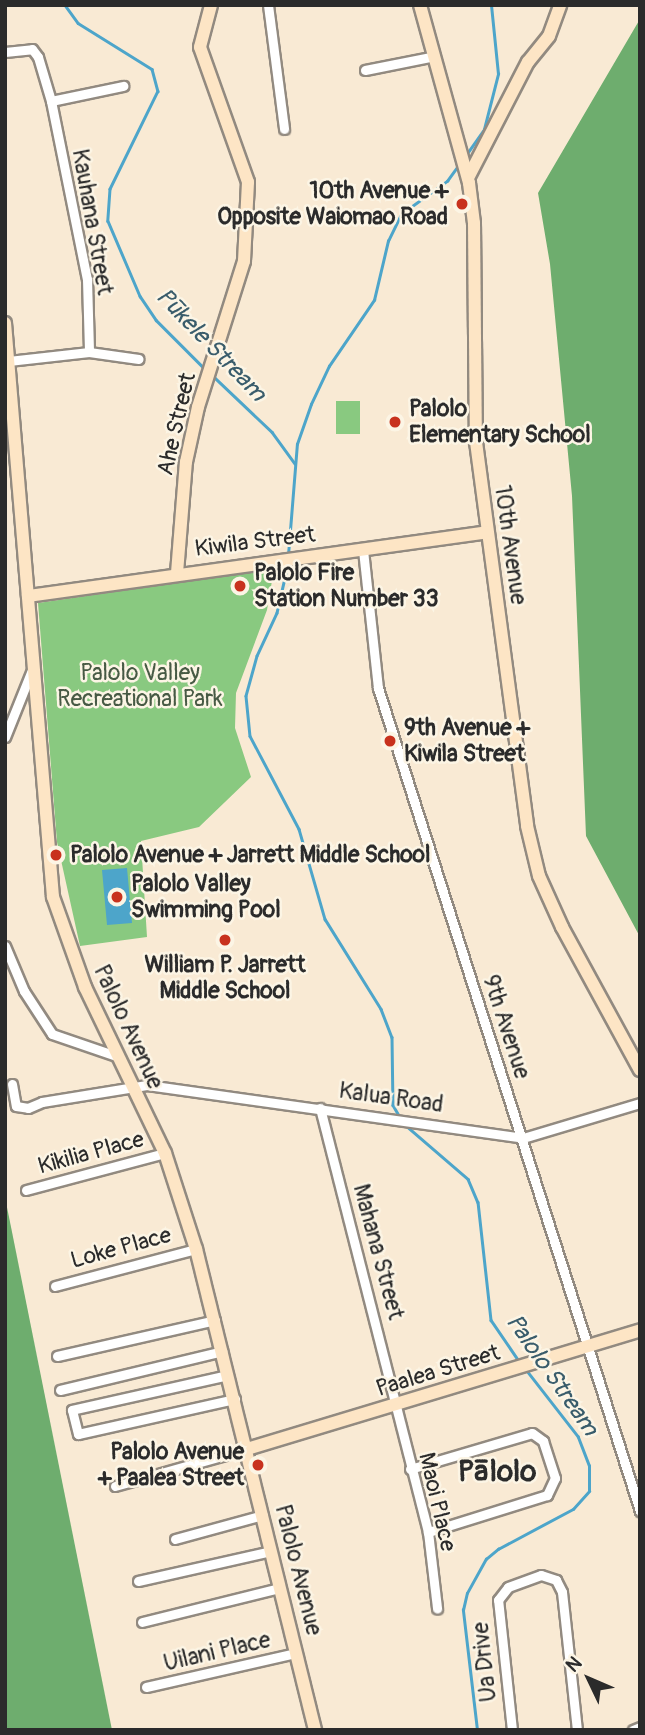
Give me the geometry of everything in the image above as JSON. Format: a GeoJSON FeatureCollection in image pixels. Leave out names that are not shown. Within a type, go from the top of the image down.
{"type":"FeatureCollection","features":[{"type":"Feature","properties":{"kind":"street","name":"Ahe Street"},"geometry":{"type":"LineString","coordinates":[[177,573],[186,462],[206,383],[244,261],[248,182],[200,47],[211,5]]}},
{"type":"Feature","properties":{"kind":"street"},"geometry":{"type":"LineString","coordinates":[[268,5],[285,129]]}},
{"type":"Feature","properties":{"kind":"street","name":"10th Avenue"},"geometry":{"type":"LineString","coordinates":[[420,5],[468,178],[474,223],[476,442],[527,826],[539,876],[640,1070]]}},
{"type":"Feature","properties":{"kind":"street"},"geometry":{"type":"LineString","coordinates":[[468,178],[528,62],[549,36],[560,5]]}},
{"type":"Feature","properties":{"kind":"street","name":"Kauhana Street"},"geometry":{"type":"LineString","coordinates":[[5,52],[32,49],[51,101],[87,279],[89,352]]}},
{"type":"Feature","properties":{"kind":"street"},"geometry":{"type":"LineString","coordinates":[[365,70],[435,56]]}},
{"type":"Feature","properties":{"kind":"street"},"geometry":{"type":"LineString","coordinates":[[51,101],[123,86]]}},
{"type":"Feature","properties":{"kind":"street"},"geometry":{"type":"LineString","coordinates":[[461,151],[481,153]]}},
{"type":"Feature","properties":{"kind":"street","name":"Palolo Avenue"},"geometry":{"type":"LineString","coordinates":[[5,323],[53,897],[69,951],[165,1153],[196,1249],[235,1399],[314,1730]]}},
{"type":"Feature","properties":{"kind":"street"},"geometry":{"type":"LineString","coordinates":[[9,361],[89,352],[139,359]]}},
{"type":"Feature","properties":{"kind":"street","name":"Kiwila Street"},"geometry":{"type":"LineString","coordinates":[[28,596],[177,573],[300,559],[488,532]]}},
{"type":"Feature","properties":{"kind":"street","name":"9th Avenue"},"geometry":{"type":"LineString","coordinates":[[363,550],[379,688],[640,1511]]}},
{"type":"Feature","properties":{"kind":"street"},"geometry":{"type":"LineString","coordinates":[[5,737],[33,668]]}},
{"type":"Feature","properties":{"kind":"street"},"geometry":{"type":"LineString","coordinates":[[5,946],[24,991],[52,1034],[119,1057]]}},
{"type":"Feature","properties":{"kind":"street","name":"Kalua Road"},"geometry":{"type":"LineString","coordinates":[[12,1084],[16,1106],[28,1108],[132,1086],[386,1116],[523,1138],[640,1103]]}},
{"type":"Feature","properties":{"kind":"street","name":"Mahana Street"},"geometry":{"type":"LineString","coordinates":[[320,1108],[396,1406]]}},
{"type":"Feature","properties":{"kind":"street","name":"Kikilia Place"},"geometry":{"type":"LineString","coordinates":[[26,1190],[165,1153]]}},
{"type":"Feature","properties":{"kind":"street","name":"Loke Place"},"geometry":{"type":"LineString","coordinates":[[55,1286],[196,1249]]}},
{"type":"Feature","properties":{"kind":"street"},"geometry":{"type":"LineString","coordinates":[[57,1356],[215,1320]]}},
{"type":"Feature","properties":{"kind":"street","name":"Paalea Street"},"geometry":{"type":"LineString","coordinates":[[247,1449],[640,1330]]}},
{"type":"Feature","properties":{"kind":"street"},"geometry":{"type":"LineString","coordinates":[[60,1390],[222,1351]]}},
{"type":"Feature","properties":{"kind":"street"},"geometry":{"type":"LineString","coordinates":[[228,1375],[72,1410],[78,1434],[235,1399]]}},
{"type":"Feature","properties":{"kind":"street","name":"Maoi Place"},"geometry":{"type":"LineString","coordinates":[[396,1406],[428,1532],[437,1608]]}},
{"type":"Feature","properties":{"kind":"street"},"geometry":{"type":"LineString","coordinates":[[410,1469],[531,1433],[543,1441],[555,1478],[547,1494],[428,1532]]}},
{"type":"Feature","properties":{"kind":"street"},"geometry":{"type":"LineString","coordinates":[[115,1486],[247,1449]]}},
{"type":"Feature","properties":{"kind":"street"},"geometry":{"type":"LineString","coordinates":[[175,1538],[263,1515]]}},
{"type":"Feature","properties":{"kind":"street"},"geometry":{"type":"LineString","coordinates":[[138,1581],[271,1551]]}},
{"type":"Feature","properties":{"kind":"street","name":"Ua Drive"},"geometry":{"type":"LineString","coordinates":[[512,1730],[498,1600],[508,1587],[541,1575],[556,1580],[562,1592],[577,1730]]}},
{"type":"Feature","properties":{"kind":"street"},"geometry":{"type":"LineString","coordinates":[[142,1622],[279,1588]]}},
{"type":"Feature","properties":{"kind":"street","name":"Uilani Place"},"geometry":{"type":"LineString","coordinates":[[146,1687],[296,1653]]}},
{"type":"Feature","properties":{"kind":"street"},"geometry":{"type":"LineString","coordinates":[[632,1730],[640,1727]]}},
{"type":"Feature","properties":{"kind":"green space"},"geometry":{"type":"Polygon","coordinates":[[[640,19],[640,937],[586,836],[572,496],[550,264],[538,193],[640,19]]]}},
{"type":"Feature","properties":{"kind":"green space"},"geometry":{"type":"Polygon","coordinates":[[[336,401],[360,401],[360,434],[336,434],[336,401]]]}},
{"type":"Feature","properties":{"kind":"green space","name":"Palolo Valley Recreational Park"},"geometry":{"type":"Polygon","coordinates":[[[274,569],[267,610],[236,693],[235,728],[251,777],[199,827],[141,841],[147,937],[80,946],[57,842],[38,603],[274,569]]]}},
{"type":"Feature","properties":{"kind":"green space"},"geometry":{"type":"Polygon","coordinates":[[[5,1198],[9,1217],[112,1730],[5,1730],[5,1198]]]}},
{"type":"Feature","properties":{"kind":"water","name":"Palolo Valley Swimming Pool"},"geometry":{"type":"Polygon","coordinates":[[[127,868],[132,923],[107,925],[102,870],[127,868]]]}},
{"type":"Feature","properties":{"kind":"waterway","name":"Pūkele Stream"},"geometry":{"type":"LineString","coordinates":[[65,5],[78,23],[152,69],[158,91],[110,189],[108,221],[140,296],[156,320],[204,368]]}},
{"type":"Feature","properties":{"kind":"waterway"},"geometry":{"type":"LineString","coordinates":[[466,155],[484,129],[498,74],[491,5]]}},
{"type":"Feature","properties":{"kind":"waterway"},"geometry":{"type":"LineString","coordinates":[[288,555],[297,444],[311,404],[329,366],[374,300],[388,241],[401,214],[447,181],[460,163]]}},
{"type":"Feature","properties":{"kind":"waterway","name":"Pūkele Stream"},"geometry":{"type":"LineString","coordinates":[[212,375],[272,432],[295,464]]}},
{"type":"Feature","properties":{"kind":"waterway","name":"Palolo Stream"},"geometry":{"type":"LineString","coordinates":[[288,565],[277,613],[257,656],[246,696],[250,736],[299,829],[325,919],[381,1009],[392,1037],[393,1105],[400,1117]]}},
{"type":"Feature","properties":{"kind":"waterway","name":"Palolo Stream"},"geometry":{"type":"LineString","coordinates":[[403,1123],[468,1179],[478,1202],[491,1320],[519,1361]]}},
{"type":"Feature","properties":{"kind":"waterway","name":"Palolo Stream"},"geometry":{"type":"LineString","coordinates":[[477,1730],[463,1610],[467,1593],[486,1559],[498,1549],[573,1509],[589,1491],[589,1466],[578,1437],[525,1369]]}},
{"type":"Feature","properties":{"kind":"place","name":"10th Avenue + Opposite Waiomao Road"},"geometry":{"type":"Point","coordinates":[462,204]}},
{"type":"Feature","properties":{"kind":"place","name":"Palolo Elementary School"},"geometry":{"type":"Point","coordinates":[395,422]}},
{"type":"Feature","properties":{"kind":"place","name":"Palolo Fire Station Number 33"},"geometry":{"type":"Point","coordinates":[240,586]}},
{"type":"Feature","properties":{"kind":"place","name":"9th Avenue + Kiwila Street"},"geometry":{"type":"Point","coordinates":[390,741]}},
{"type":"Feature","properties":{"kind":"place","name":"Palolo Avenue + Jarrett Middle School"},"geometry":{"type":"Point","coordinates":[56,855]}},
{"type":"Feature","properties":{"kind":"place","name":"Palolo Valley Swimming Pool"},"geometry":{"type":"Point","coordinates":[117,897]}},
{"type":"Feature","properties":{"kind":"place","name":"William P. Jarrett Middle School"},"geometry":{"type":"Point","coordinates":[225,940]}},
{"type":"Feature","properties":{"kind":"place","name":"Palolo Avenue + Paalea Street"},"geometry":{"type":"Point","coordinates":[258,1465]}},
{"type":"Feature","properties":{"kind":"district","name":"Pālolo"},"geometry":{"type":"Point","coordinates":[497,1472]}}]}
